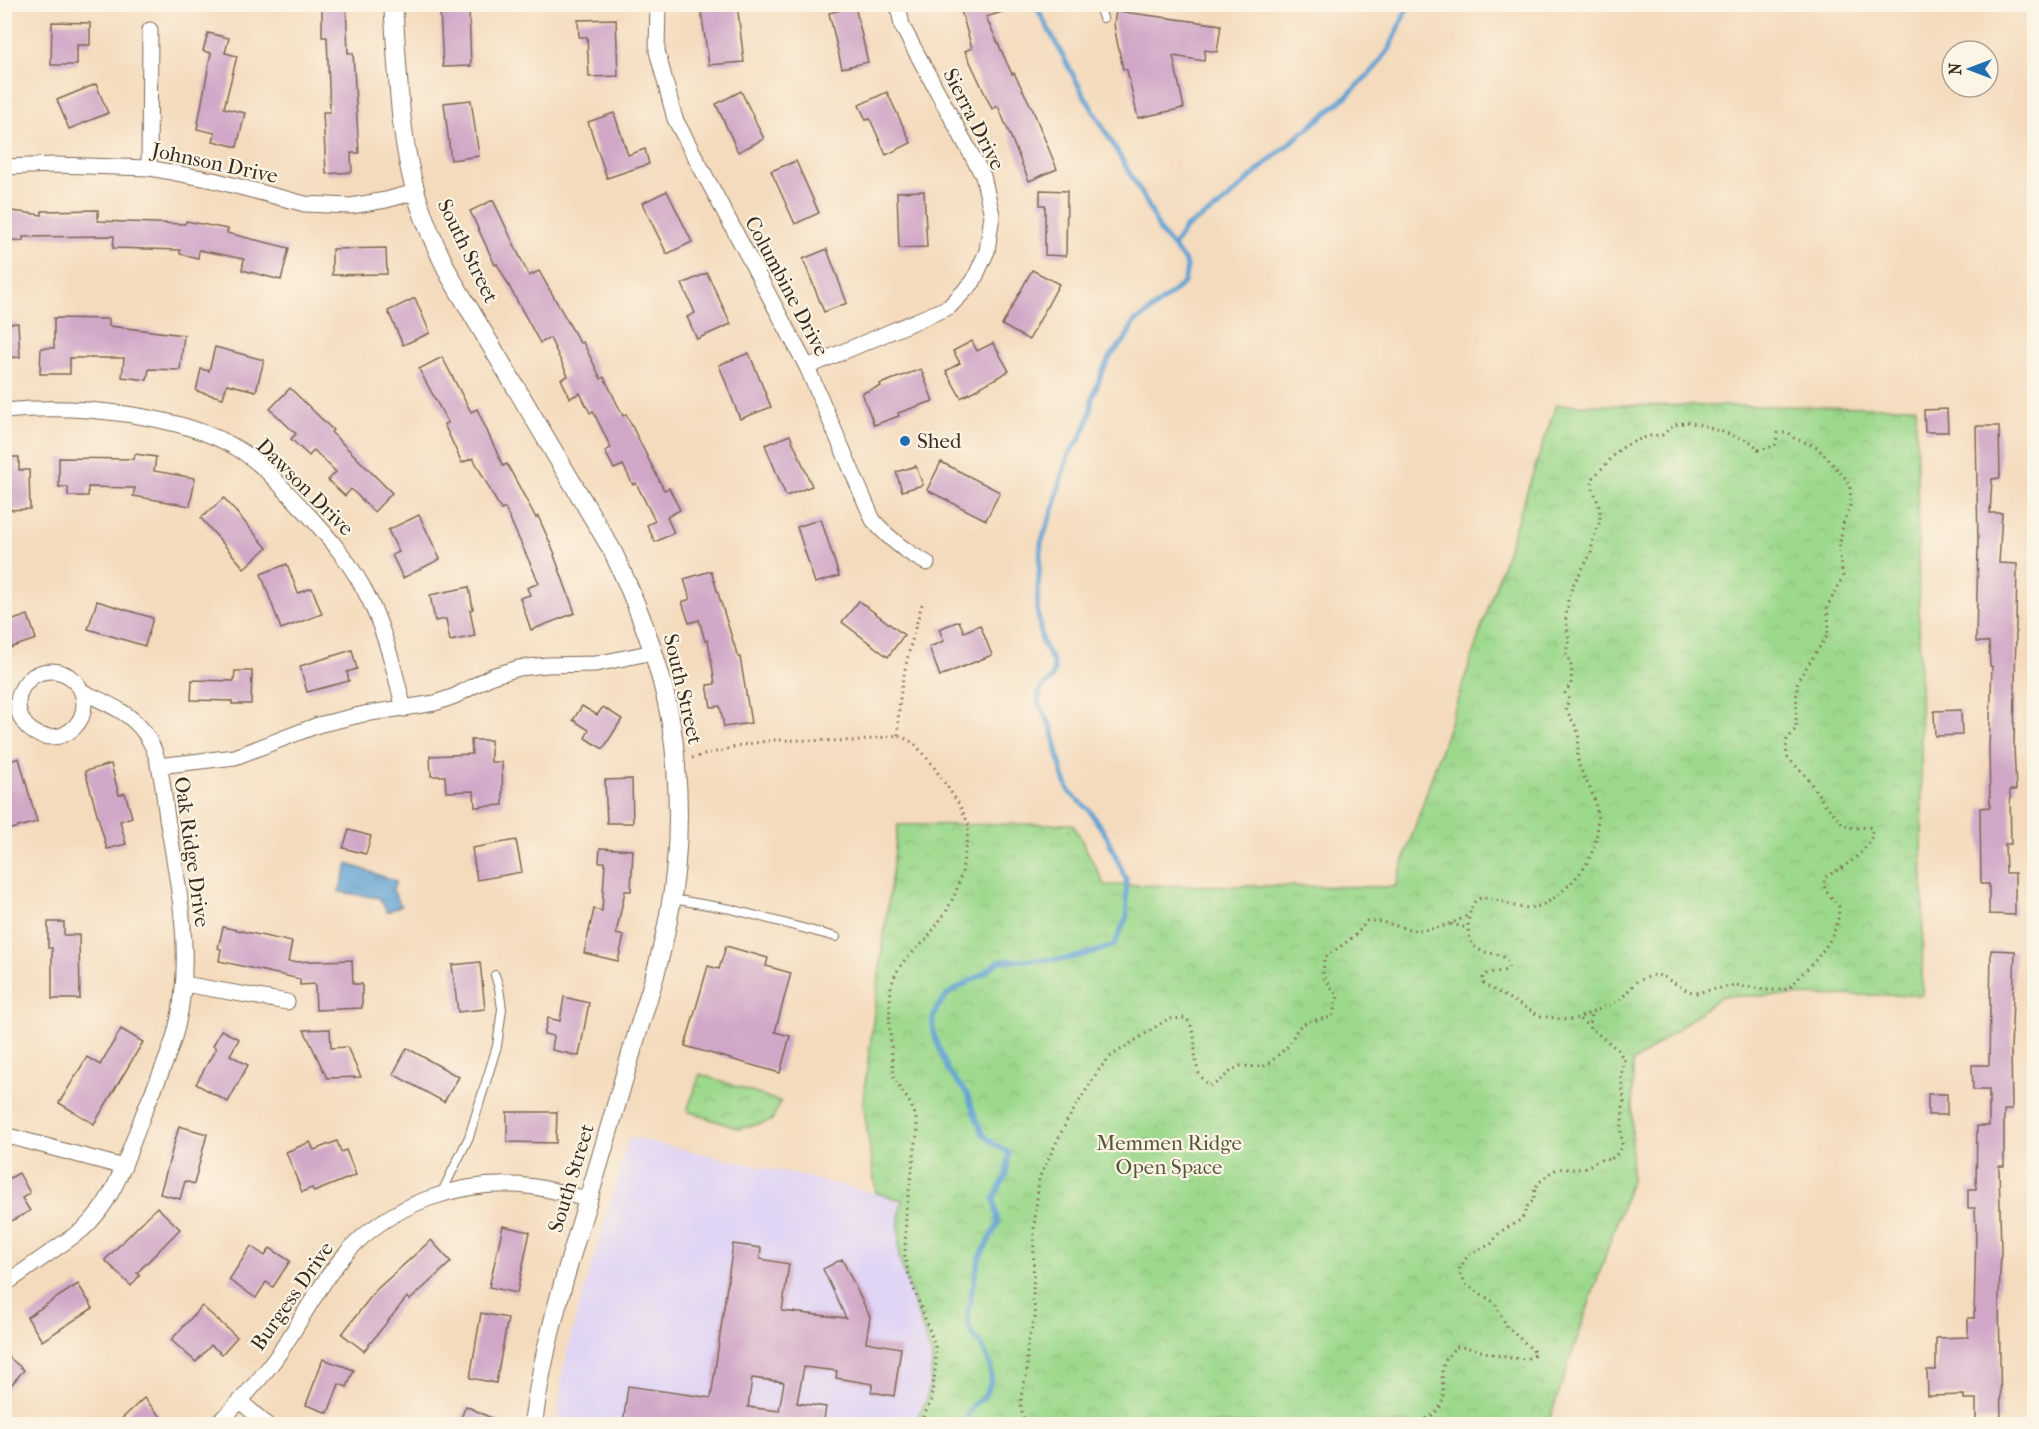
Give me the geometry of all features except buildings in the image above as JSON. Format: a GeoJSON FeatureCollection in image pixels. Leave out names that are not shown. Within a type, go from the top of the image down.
{"type":"FeatureCollection","features":[{"type":"Feature","properties":{"kind":"street","name":"South Street"},"geometry":{"type":"LineString","coordinates":[[393,4],[403,132],[415,192],[430,234],[452,278],[612,550],[641,615],[653,652],[670,719],[676,764],[678,819],[672,899],[660,954],[553,1319],[533,1425]]}},
{"type":"Feature","properties":{"kind":"street","name":"Columbine Drive"},"geometry":{"type":"LineString","coordinates":[[658,4],[657,51],[675,119],[807,367],[873,520],[891,541],[927,563]]}},
{"type":"Feature","properties":{"kind":"street","name":"Sierra Drive"},"geometry":{"type":"LineString","coordinates":[[807,367],[949,307],[973,282],[987,251],[992,215],[982,176],[902,26],[898,4]]}},
{"type":"Feature","properties":{"kind":"street"},"geometry":{"type":"LineString","coordinates":[[149,168],[150,30]]}},
{"type":"Feature","properties":{"kind":"street","name":"Johnson Drive"},"geometry":{"type":"LineString","coordinates":[[4,168],[55,165],[149,168],[213,180],[305,204],[351,206],[415,192]]}},
{"type":"Feature","properties":{"kind":"street","name":"Dawson Drive"},"geometry":{"type":"LineString","coordinates":[[4,411],[49,409],[130,415],[199,431],[242,451],[269,474],[310,517],[351,566],[382,629],[404,709]]}},
{"type":"Feature","properties":{"kind":"street","name":"Oak Ridge Drive"},"geometry":{"type":"LineString","coordinates":[[4,1285],[93,1220],[119,1180],[142,1116],[171,1047],[184,984],[183,938],[179,888],[158,766],[235,757],[318,725],[364,714],[404,709],[446,700],[492,676],[519,668],[596,664],[653,652]]}},
{"type":"Feature","properties":{"kind":"street"},"geometry":{"type":"LineString","coordinates":[[82,692],[83,712],[79,722],[71,731],[61,736],[49,738],[33,733],[19,715],[19,695],[24,684],[32,676],[54,671],[64,674],[74,680],[82,692],[121,710],[132,719],[147,736],[158,766]]}},
{"type":"Feature","properties":{"kind":"street"},"geometry":{"type":"LineString","coordinates":[[184,984],[288,1002]]}},
{"type":"Feature","properties":{"kind":"street"},"geometry":{"type":"LineString","coordinates":[[12,1137],[124,1167]]}},
{"type":"Feature","properties":{"kind":"street","name":"Burgess Drive"},"geometry":{"type":"LineString","coordinates":[[217,1425],[280,1352],[329,1274],[353,1245],[378,1224],[400,1211],[441,1194],[467,1188],[533,1186],[588,1199]]}},
{"type":"Feature","properties":{"kind":"street"},"geometry":{"type":"LineString","coordinates":[[240,1401],[266,1425]]}},
{"type":"Feature","properties":{"kind":"lane"},"geometry":{"type":"LineString","coordinates":[[1098,4],[1103,18]]}},
{"type":"Feature","properties":{"kind":"lane"},"geometry":{"type":"LineString","coordinates":[[672,899],[731,909],[836,937]]}},
{"type":"Feature","properties":{"kind":"lane"},"geometry":{"type":"LineString","coordinates":[[441,1194],[469,1137],[497,1046],[502,1009],[495,975]]}},
{"type":"Feature","properties":{"kind":"path"},"geometry":{"type":"LineString","coordinates":[[1687,422],[1746,440],[1753,443],[1758,450],[1775,446],[1778,433],[1784,432],[1817,447],[1846,479],[1850,488],[1851,503],[1843,524],[1839,550],[1843,577],[1827,607],[1829,627],[1827,636],[1797,684],[1796,728],[1787,740],[1786,749],[1788,758],[1806,776],[1824,803],[1844,825],[1853,828],[1869,827],[1872,829],[1872,836],[1869,844],[1850,863],[1825,877],[1824,891],[1839,907],[1837,929],[1812,963],[1790,987],[1784,990],[1735,985],[1696,993],[1662,976],[1654,975],[1637,981],[1619,1001],[1578,1018],[1559,1020],[1540,1016],[1485,986],[1482,981],[1483,976],[1504,971],[1508,969],[1509,964],[1506,958],[1498,954],[1477,949],[1467,928],[1469,915],[1478,899],[1485,898],[1520,907],[1539,906],[1552,900],[1578,876],[1594,851],[1597,837],[1594,800],[1578,763],[1578,733],[1566,708],[1569,699],[1565,693],[1570,684],[1572,668],[1566,652],[1569,639],[1566,619],[1568,600],[1574,583],[1591,554],[1600,520],[1600,509],[1592,485],[1593,478],[1619,450],[1630,443],[1640,438],[1662,435],[1674,425],[1687,422]]}},
{"type":"Feature","properties":{"kind":"path"},"geometry":{"type":"LineString","coordinates":[[898,735],[899,705],[913,635],[922,604]]}},
{"type":"Feature","properties":{"kind":"path"},"geometry":{"type":"LineString","coordinates":[[676,764],[747,744],[774,740],[859,741],[898,735],[914,743],[932,763],[959,804],[969,825],[962,872],[947,910],[927,939],[904,961],[891,986],[889,1021],[894,1079],[910,1102],[918,1129],[906,1210],[905,1256],[909,1276],[935,1345],[936,1363],[931,1401],[920,1425]]}},
{"type":"Feature","properties":{"kind":"path"},"geometry":{"type":"LineString","coordinates":[[1025,1425],[1021,1396],[1027,1373],[1027,1344],[1036,1315],[1033,1300],[1034,1229],[1039,1178],[1067,1120],[1100,1068],[1111,1056],[1147,1032],[1168,1019],[1177,1017],[1186,1018],[1191,1024],[1195,1034],[1197,1069],[1201,1078],[1208,1082],[1209,1086],[1241,1066],[1267,1065],[1288,1046],[1298,1028],[1307,1022],[1332,1017],[1338,997],[1323,976],[1324,958],[1355,936],[1367,921],[1374,920],[1415,931],[1436,929],[1469,915]]}},
{"type":"Feature","properties":{"kind":"path"},"geometry":{"type":"LineString","coordinates":[[1449,924],[1467,928]]}},
{"type":"Feature","properties":{"kind":"path"},"geometry":{"type":"LineString","coordinates":[[1590,1029],[1591,1013]]}},
{"type":"Feature","properties":{"kind":"path"},"geometry":{"type":"LineString","coordinates":[[1415,1425],[1431,1416],[1442,1403],[1443,1366],[1456,1347],[1508,1356],[1518,1360],[1535,1355],[1533,1350],[1507,1327],[1495,1303],[1467,1285],[1460,1274],[1460,1268],[1468,1255],[1491,1244],[1500,1232],[1522,1219],[1528,1205],[1534,1200],[1537,1184],[1549,1171],[1586,1167],[1599,1159],[1610,1160],[1620,1149],[1624,1099],[1621,1077],[1624,1060],[1618,1050],[1578,1018]]}},
{"type":"Feature","properties":{"kind":"shaded area"},"geometry":{"type":"Polygon","coordinates":[[[629,1137],[902,1199],[899,1220],[912,1298],[932,1357],[931,1378],[926,1401],[915,1424],[557,1424],[563,1370],[575,1321],[629,1137]]]}},
{"type":"Feature","properties":{"kind":"green space","name":"Memmen Ridge Open Space"},"geometry":{"type":"Polygon","coordinates":[[[1556,405],[1916,407],[1923,902],[1922,995],[1721,996],[1633,1063],[1631,1180],[1548,1424],[915,1424],[926,1401],[931,1378],[932,1357],[899,1258],[899,1220],[902,1200],[876,1193],[863,1101],[898,825],[1073,824],[1105,885],[1395,887],[1556,405]]]}},
{"type":"Feature","properties":{"kind":"green space"},"geometry":{"type":"Polygon","coordinates":[[[700,1074],[781,1102],[771,1121],[739,1129],[687,1111],[700,1074]]]}},
{"type":"Feature","properties":{"kind":"water"},"geometry":{"type":"Polygon","coordinates":[[[348,864],[396,881],[393,890],[401,906],[387,912],[379,898],[339,892],[348,864]]]}},
{"type":"Feature","properties":{"kind":"waterway"},"geometry":{"type":"LineString","coordinates":[[1035,4],[1080,88],[1146,201],[1161,233],[1173,247]]}},
{"type":"Feature","properties":{"kind":"waterway"},"geometry":{"type":"LineString","coordinates":[[963,1424],[974,1404],[983,1398],[988,1390],[991,1379],[988,1359],[980,1343],[972,1335],[968,1322],[968,1310],[979,1259],[998,1224],[994,1198],[1006,1175],[1009,1153],[982,1133],[967,1094],[948,1071],[933,1032],[933,1018],[937,1008],[948,994],[986,972],[999,961],[1067,959],[1099,951],[1114,945],[1127,917],[1126,879],[1107,837],[1089,810],[1070,793],[1063,776],[1052,728],[1038,702],[1040,689],[1050,681],[1054,673],[1053,662],[1042,642],[1037,608],[1041,543],[1055,504],[1064,468],[1090,416],[1092,399],[1111,355],[1125,340],[1134,322],[1184,283],[1187,267],[1173,247],[1185,228],[1220,206],[1272,158],[1347,96],[1375,68],[1390,48],[1409,4]]}},
{"type":"Feature","properties":{"kind":"place","name":"Shed"},"geometry":{"type":"Point","coordinates":[905,441]}}]}
